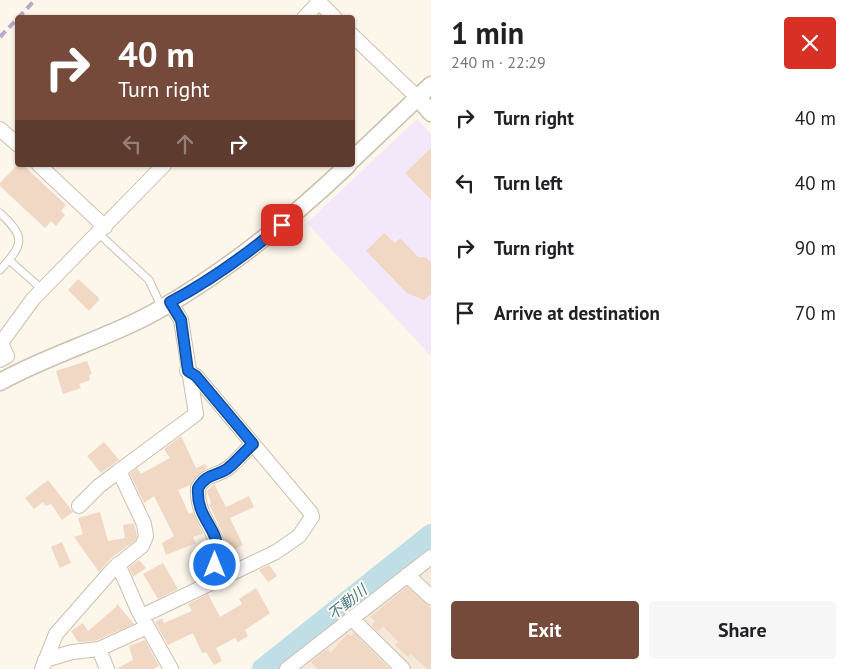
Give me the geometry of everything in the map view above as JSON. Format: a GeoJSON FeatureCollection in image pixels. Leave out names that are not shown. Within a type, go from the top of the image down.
{"type":"FeatureCollection","features":[{"type":"Feature","properties":{"kind":"street"},"geometry":{"type":"LineString","coordinates":[[306,15],[318,1],[331,15]]}},
{"type":"Feature","properties":{"kind":"street"},"geometry":{"type":"LineString","coordinates":[[355,38],[418,98],[431,113]]}},
{"type":"Feature","properties":{"kind":"street"},"geometry":{"type":"LineString","coordinates":[[355,157],[431,85]]}},
{"type":"Feature","properties":{"kind":"street"},"geometry":{"type":"LineString","coordinates":[[0,129],[15,142]]}},
{"type":"Feature","properties":{"kind":"street"},"geometry":{"type":"LineString","coordinates":[[41,167],[102,230]]}},
{"type":"Feature","properties":{"kind":"street"},"geometry":{"type":"LineString","coordinates":[[0,360],[7,356],[1,343],[28,306],[162,167]]}},
{"type":"Feature","properties":{"kind":"street"},"geometry":{"type":"LineString","coordinates":[[0,382],[16,373],[103,336],[196,288],[246,254],[310,201],[346,167]]}},
{"type":"Feature","properties":{"kind":"street"},"geometry":{"type":"LineString","coordinates":[[80,506],[99,486],[196,414],[181,320],[166,305]]}},
{"type":"Feature","properties":{"kind":"street"},"geometry":{"type":"LineString","coordinates":[[44,665],[72,652],[99,649],[211,582],[289,544],[299,536],[312,518],[311,513],[196,376],[188,371]]}},
{"type":"Feature","properties":{"kind":"street"},"geometry":{"type":"LineString","coordinates":[[211,582],[218,552],[217,544],[199,509],[198,488],[206,476],[226,470],[241,453],[253,444]]}},
{"type":"Feature","properties":{"kind":"street"},"geometry":{"type":"LineString","coordinates":[[44,665],[56,634],[118,564],[142,546],[146,536],[144,524],[119,471]]}},
{"type":"Feature","properties":{"kind":"street"},"geometry":{"type":"LineString","coordinates":[[287,669],[431,557]]}},
{"type":"Feature","properties":{"kind":"street"},"geometry":{"type":"LineString","coordinates":[[118,564],[144,622],[170,669]]}},
{"type":"Feature","properties":{"kind":"street"},"geometry":{"type":"LineString","coordinates":[[408,575],[431,597]]}},
{"type":"Feature","properties":{"kind":"street"},"geometry":{"type":"LineString","coordinates":[[351,618],[403,669]]}},
{"type":"Feature","properties":{"kind":"street"},"geometry":{"type":"LineString","coordinates":[[99,649],[107,669]]}},
{"type":"Feature","properties":{"kind":"lane"},"geometry":{"type":"LineString","coordinates":[[0,213],[16,228],[19,239],[17,249],[0,270]]}},
{"type":"Feature","properties":{"kind":"lane"},"geometry":{"type":"LineString","coordinates":[[102,230],[149,280],[166,305]]}},
{"type":"Feature","properties":{"kind":"lane"},"geometry":{"type":"LineString","coordinates":[[9,260],[43,290]]}},
{"type":"Feature","properties":{"kind":"shaded area"},"geometry":{"type":"Polygon","coordinates":[[[417,119],[431,134],[431,356],[307,223],[417,119]]]}},
{"type":"Feature","properties":{"kind":"shaded area"},"geometry":{"type":"Polygon","coordinates":[[[431,546],[431,669],[271,669],[431,546]]]}},
{"type":"Feature","properties":{"kind":"building"},"geometry":{"type":"Polygon","coordinates":[[[431,148],[431,200],[405,173],[431,148]]]}},
{"type":"Feature","properties":{"kind":"building"},"geometry":{"type":"Polygon","coordinates":[[[15,167],[25,167],[66,205],[61,211],[65,215],[56,226],[51,221],[45,228],[0,186],[0,183],[15,167]]]}},
{"type":"Feature","properties":{"kind":"building"},"geometry":{"type":"Polygon","coordinates":[[[384,233],[395,243],[400,238],[418,257],[425,257],[431,262],[431,294],[424,300],[407,293],[366,251],[384,233]]]}},
{"type":"Feature","properties":{"kind":"building"},"geometry":{"type":"Polygon","coordinates":[[[78,279],[100,299],[89,311],[68,290],[78,279]]]}},
{"type":"Feature","properties":{"kind":"building"},"geometry":{"type":"Polygon","coordinates":[[[87,361],[92,374],[89,375],[90,380],[79,384],[81,388],[63,394],[56,371],[87,361]]]}},
{"type":"Feature","properties":{"kind":"building"},"geometry":{"type":"Polygon","coordinates":[[[181,436],[196,468],[205,464],[207,468],[190,485],[178,490],[189,514],[193,512],[203,534],[193,537],[196,543],[166,555],[162,543],[174,536],[154,496],[144,503],[130,474],[137,468],[141,474],[170,458],[164,449],[181,436]]]}},
{"type":"Feature","properties":{"kind":"building"},"geometry":{"type":"Polygon","coordinates":[[[104,442],[119,460],[101,473],[87,456],[104,442]]]}},
{"type":"Feature","properties":{"kind":"building"},"geometry":{"type":"Polygon","coordinates":[[[48,480],[73,512],[62,520],[51,504],[46,506],[43,502],[34,509],[25,498],[48,480]]]}},
{"type":"Feature","properties":{"kind":"building"},"geometry":{"type":"Polygon","coordinates":[[[214,484],[226,507],[249,496],[254,507],[230,518],[243,545],[227,554],[223,534],[209,504],[211,503],[207,491],[214,484]]]}},
{"type":"Feature","properties":{"kind":"building"},"geometry":{"type":"Polygon","coordinates":[[[100,512],[108,541],[125,538],[123,525],[134,523],[137,535],[135,541],[111,558],[99,572],[74,537],[83,534],[78,518],[100,512]]]}},
{"type":"Feature","properties":{"kind":"building"},"geometry":{"type":"Polygon","coordinates":[[[62,542],[71,563],[60,568],[51,547],[62,542]]]}},
{"type":"Feature","properties":{"kind":"building"},"geometry":{"type":"Polygon","coordinates":[[[139,560],[146,568],[133,577],[129,567],[139,560]]]}},
{"type":"Feature","properties":{"kind":"building"},"geometry":{"type":"Polygon","coordinates":[[[163,563],[178,589],[158,599],[143,574],[163,563]]]}},
{"type":"Feature","properties":{"kind":"building"},"geometry":{"type":"Polygon","coordinates":[[[269,565],[277,576],[268,582],[259,570],[269,565]]]}},
{"type":"Feature","properties":{"kind":"building"},"geometry":{"type":"Polygon","coordinates":[[[407,587],[431,608],[431,669],[427,669],[411,654],[408,657],[395,645],[398,642],[383,626],[378,632],[372,626],[375,621],[370,617],[407,587]]]}},
{"type":"Feature","properties":{"kind":"building"},"geometry":{"type":"Polygon","coordinates":[[[256,588],[270,613],[245,630],[248,636],[238,642],[235,638],[216,648],[222,661],[214,665],[206,652],[202,653],[193,633],[168,645],[155,622],[162,618],[164,623],[192,611],[188,604],[208,594],[220,617],[242,604],[239,599],[256,588]]]}},
{"type":"Feature","properties":{"kind":"building"},"geometry":{"type":"Polygon","coordinates":[[[117,604],[134,624],[95,641],[78,642],[71,631],[83,623],[88,631],[117,604]]]}},
{"type":"Feature","properties":{"kind":"building"},"geometry":{"type":"Polygon","coordinates":[[[354,633],[390,669],[317,669],[311,662],[327,649],[331,653],[347,634],[351,636],[354,633]]]}},
{"type":"Feature","properties":{"kind":"building"},"geometry":{"type":"Polygon","coordinates":[[[145,640],[159,666],[153,669],[116,669],[133,660],[129,646],[145,640]]]}},
{"type":"Feature","properties":{"kind":"waterway","name":"不動川"},"geometry":{"type":"LineString","coordinates":[[263,669],[431,535]]}},
{"type":"Feature","properties":{"kind":"railway"},"geometry":{"type":"LineString","coordinates":[[21,15],[35,0]]}},
{"type":"Feature","properties":{"kind":"railway"},"geometry":{"type":"LineString","coordinates":[[0,37],[15,21]]}},
{"type":"Feature","properties":{"kind":"route"},"geometry":{"type":"LineString","coordinates":[[215,565],[218,552],[217,544],[199,509],[198,488],[206,476],[226,470],[241,453],[253,444],[196,376],[188,371],[181,320],[170,302],[196,288],[246,254],[282,225]]}}]}
